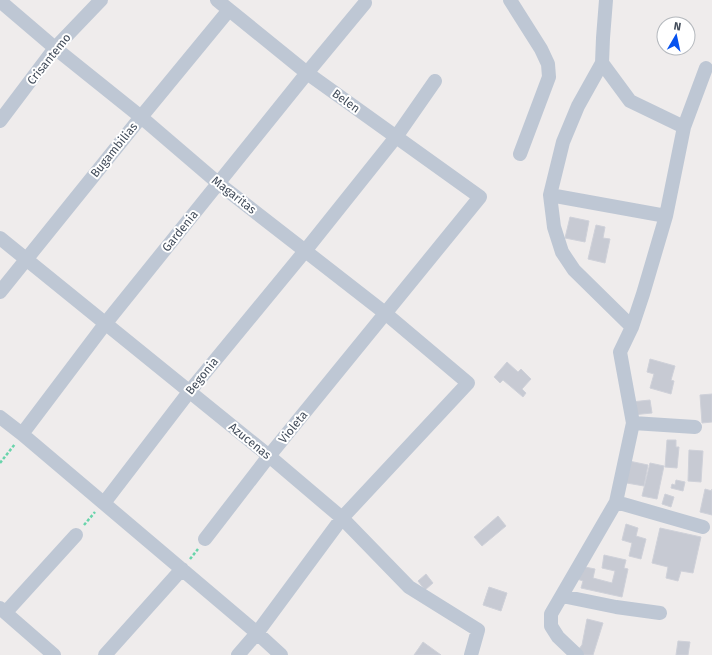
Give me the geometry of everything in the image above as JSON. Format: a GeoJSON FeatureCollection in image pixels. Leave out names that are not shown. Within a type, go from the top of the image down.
{"type":"FeatureCollection","features":[{"type":"Feature","properties":{"kind":"street","name":"Crisantemo"},"geometry":{"type":"LineString","coordinates":[[0,121],[55,48],[101,0]]}},
{"type":"Feature","properties":{"kind":"street","name":"Belen"},"geometry":{"type":"LineString","coordinates":[[217,0],[307,73],[480,197]]}},
{"type":"Feature","properties":{"kind":"street"},"geometry":{"type":"LineString","coordinates":[[510,0],[542,49],[548,64],[549,77],[520,154]]}},
{"type":"Feature","properties":{"kind":"street"},"geometry":{"type":"LineString","coordinates":[[606,0],[602,63],[578,106],[563,142],[550,195],[554,227],[562,252],[574,270],[632,327]]}},
{"type":"Feature","properties":{"kind":"street","name":"Magaritas"},"geometry":{"type":"LineString","coordinates":[[2,2],[55,48],[141,117],[218,183],[385,313],[468,383],[342,518]]}},
{"type":"Feature","properties":{"kind":"street","name":"Gardenia"},"geometry":{"type":"LineString","coordinates":[[22,434],[105,324],[365,3]]}},
{"type":"Feature","properties":{"kind":"street","name":"Bugambilias"},"geometry":{"type":"LineString","coordinates":[[0,292],[229,10]]}},
{"type":"Feature","properties":{"kind":"street"},"geometry":{"type":"LineString","coordinates":[[602,63],[630,101],[684,127]]}},
{"type":"Feature","properties":{"kind":"street"},"geometry":{"type":"LineString","coordinates":[[577,655],[558,638],[551,626],[552,614],[616,502],[632,423],[620,352],[632,327],[666,216],[684,127],[706,68]]}},
{"type":"Feature","properties":{"kind":"street","name":"Begonia"},"geometry":{"type":"LineString","coordinates":[[104,503],[189,392],[396,137],[435,81]]}},
{"type":"Feature","properties":{"kind":"street"},"geometry":{"type":"LineString","coordinates":[[550,195],[666,216]]}},
{"type":"Feature","properties":{"kind":"street","name":"Violeta"},"geometry":{"type":"LineString","coordinates":[[205,539],[269,456],[480,197]]}},
{"type":"Feature","properties":{"kind":"street","name":"Azucenas"},"geometry":{"type":"LineString","coordinates":[[0,238],[269,456],[342,518],[409,588],[478,630],[472,655]]}},
{"type":"Feature","properties":{"kind":"street"},"geometry":{"type":"LineString","coordinates":[[0,417],[182,569],[281,655]]}},
{"type":"Feature","properties":{"kind":"street"},"geometry":{"type":"LineString","coordinates":[[632,423],[696,427]]}},
{"type":"Feature","properties":{"kind":"street"},"geometry":{"type":"LineString","coordinates":[[616,502],[703,527]]}},
{"type":"Feature","properties":{"kind":"street"},"geometry":{"type":"LineString","coordinates":[[238,655],[257,633],[342,518]]}},
{"type":"Feature","properties":{"kind":"street"},"geometry":{"type":"LineString","coordinates":[[54,655],[3,610],[76,535]]}},
{"type":"Feature","properties":{"kind":"street"},"geometry":{"type":"LineString","coordinates":[[105,655],[182,569]]}},
{"type":"Feature","properties":{"kind":"street"},"geometry":{"type":"LineString","coordinates":[[562,596],[616,607],[660,613]]}},
{"type":"Feature","properties":{"kind":"path"},"geometry":{"type":"LineString","coordinates":[[0,463],[22,434]]}},
{"type":"Feature","properties":{"kind":"path"},"geometry":{"type":"LineString","coordinates":[[76,535],[104,503]]}},
{"type":"Feature","properties":{"kind":"path"},"geometry":{"type":"LineString","coordinates":[[182,569],[205,539]]}},
{"type":"Feature","properties":{"kind":"building"},"geometry":{"type":"Polygon","coordinates":[[[570,217],[589,221],[585,242],[565,238],[570,217]]]}},
{"type":"Feature","properties":{"kind":"building"},"geometry":{"type":"Polygon","coordinates":[[[596,225],[605,227],[603,238],[610,239],[605,263],[588,259],[596,225]]]}},
{"type":"Feature","properties":{"kind":"building"},"geometry":{"type":"Polygon","coordinates":[[[650,359],[675,366],[671,380],[674,381],[671,394],[650,388],[654,374],[647,372],[650,359]]]}},
{"type":"Feature","properties":{"kind":"building"},"geometry":{"type":"Polygon","coordinates":[[[507,362],[518,372],[521,369],[531,379],[522,389],[526,393],[523,397],[503,380],[500,383],[494,377],[507,362]]]}},
{"type":"Feature","properties":{"kind":"building"},"geometry":{"type":"Polygon","coordinates":[[[712,394],[712,422],[702,423],[700,395],[712,394]]]}},
{"type":"Feature","properties":{"kind":"building"},"geometry":{"type":"Polygon","coordinates":[[[650,400],[652,413],[632,415],[631,402],[650,400]]]}},
{"type":"Feature","properties":{"kind":"building"},"geometry":{"type":"Polygon","coordinates":[[[667,440],[676,440],[676,447],[679,447],[677,468],[665,467],[667,440]]]}},
{"type":"Feature","properties":{"kind":"building"},"geometry":{"type":"Polygon","coordinates":[[[689,450],[703,451],[701,482],[688,481],[689,450]]]}},
{"type":"Feature","properties":{"kind":"building"},"geometry":{"type":"Polygon","coordinates":[[[629,461],[648,465],[644,486],[621,482],[629,461]]]}},
{"type":"Feature","properties":{"kind":"building"},"geometry":{"type":"Polygon","coordinates":[[[650,463],[664,466],[657,499],[642,496],[650,463]]]}},
{"type":"Feature","properties":{"kind":"building"},"geometry":{"type":"Polygon","coordinates":[[[676,480],[685,482],[683,491],[671,488],[672,484],[675,485],[676,480]]]}},
{"type":"Feature","properties":{"kind":"building"},"geometry":{"type":"Polygon","coordinates":[[[705,489],[712,491],[712,515],[700,512],[705,489]]]}},
{"type":"Feature","properties":{"kind":"building"},"geometry":{"type":"Polygon","coordinates":[[[665,494],[674,497],[671,507],[662,504],[665,494]]]}},
{"type":"Feature","properties":{"kind":"building"},"geometry":{"type":"Polygon","coordinates":[[[498,516],[506,526],[482,546],[474,537],[498,516]]]}},
{"type":"Feature","properties":{"kind":"building"},"geometry":{"type":"Polygon","coordinates":[[[626,524],[638,528],[636,536],[646,539],[641,559],[629,556],[632,543],[622,540],[626,524]]]}},
{"type":"Feature","properties":{"kind":"building"},"geometry":{"type":"Polygon","coordinates":[[[660,528],[701,537],[693,573],[681,571],[678,581],[666,578],[668,567],[652,563],[660,528]]]}},
{"type":"Feature","properties":{"kind":"building"},"geometry":{"type":"Polygon","coordinates":[[[604,555],[626,560],[624,568],[628,569],[622,597],[581,588],[583,581],[577,579],[580,566],[595,569],[593,578],[612,583],[615,571],[602,568],[604,555]]]}},
{"type":"Feature","properties":{"kind":"building"},"geometry":{"type":"Polygon","coordinates":[[[426,574],[433,583],[425,590],[418,581],[426,574]]]}},
{"type":"Feature","properties":{"kind":"building"},"geometry":{"type":"Polygon","coordinates":[[[489,587],[507,593],[501,611],[483,605],[489,587]]]}},
{"type":"Feature","properties":{"kind":"building"},"geometry":{"type":"Polygon","coordinates":[[[587,619],[603,623],[593,655],[581,655],[578,650],[582,645],[587,619]]]}},
{"type":"Feature","properties":{"kind":"building"},"geometry":{"type":"Polygon","coordinates":[[[678,641],[690,642],[688,655],[676,655],[678,641]]]}},
{"type":"Feature","properties":{"kind":"building"},"geometry":{"type":"Polygon","coordinates":[[[423,642],[441,655],[414,655],[423,642]]]}}]}
